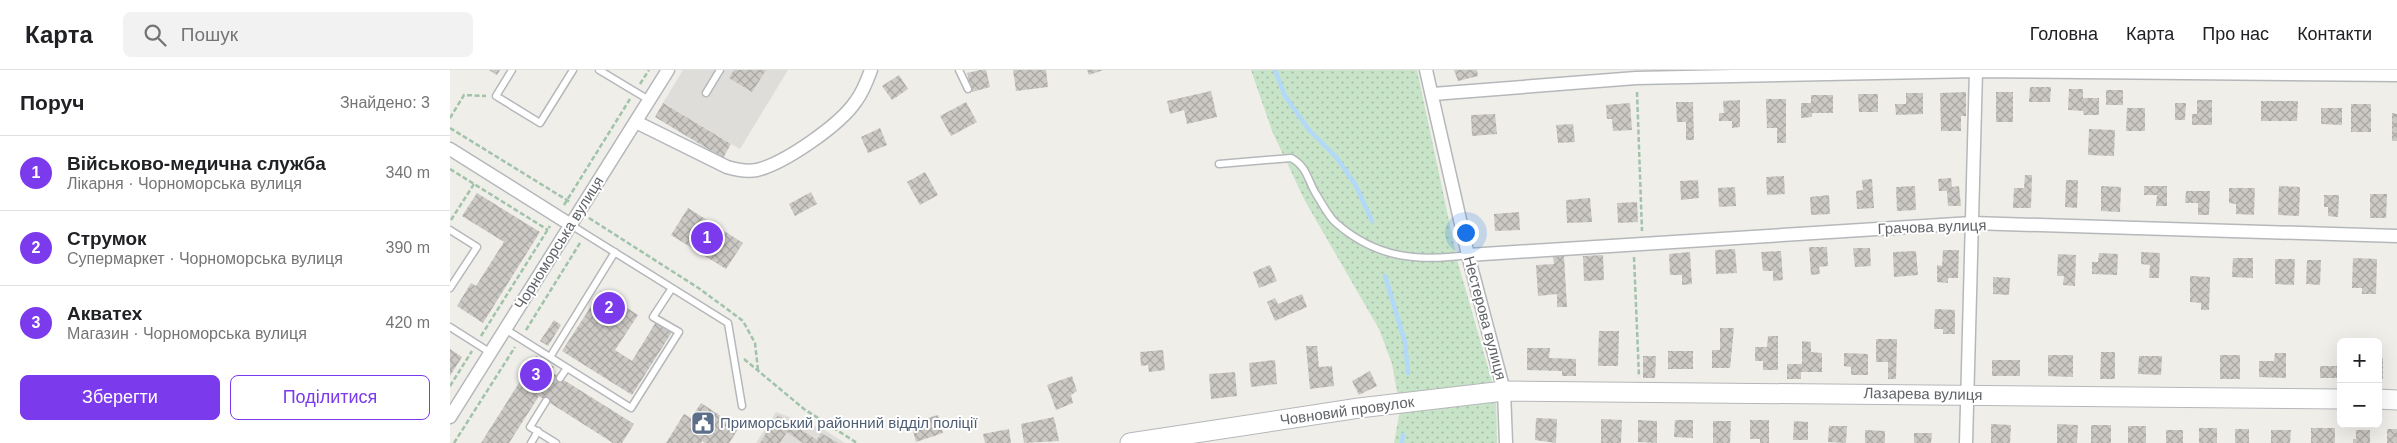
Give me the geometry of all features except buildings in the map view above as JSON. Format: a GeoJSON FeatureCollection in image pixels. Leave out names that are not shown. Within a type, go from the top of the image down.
{"type":"FeatureCollection","features":[{"type":"Feature","properties":{"kind":"street","name":"Чорноморська вулиця"},"geometry":{"type":"LineString","coordinates":[[450,417],[668,70]]}},
{"type":"Feature","properties":{"kind":"street"},"geometry":{"type":"LineString","coordinates":[[636,122],[727,167],[742,171],[758,170],[793,153],[841,118],[856,102],[871,70]]}},
{"type":"Feature","properties":{"kind":"street","name":"Нестерова вулиця"},"geometry":{"type":"LineString","coordinates":[[1426,70],[1433,94],[1468,256],[1504,391],[1506,443]]}},
{"type":"Feature","properties":{"kind":"street"},"geometry":{"type":"LineString","coordinates":[[1433,94],[1636,78],[1976,70],[2397,75]]}},
{"type":"Feature","properties":{"kind":"street"},"geometry":{"type":"LineString","coordinates":[[1966,443],[1976,70]]}},
{"type":"Feature","properties":{"kind":"street"},"geometry":{"type":"LineString","coordinates":[[450,149],[571,225]]}},
{"type":"Feature","properties":{"kind":"street","name":"Грачова вулиця"},"geometry":{"type":"LineString","coordinates":[[1468,256],[1638,243],[1972,224],[2397,236]]}},
{"type":"Feature","properties":{"kind":"street","name":"Лазарева вулиця"},"geometry":{"type":"LineString","coordinates":[[1504,391],[2337,399]]}},
{"type":"Feature","properties":{"kind":"street","name":"Човновий провулок"},"geometry":{"type":"LineString","coordinates":[[1130,443],[1191,438],[1359,408],[1504,391]]}},
{"type":"Feature","properties":{"kind":"street"},"geometry":{"type":"LineString","coordinates":[[2382,399],[2397,400]]}},
{"type":"Feature","properties":{"kind":"lane"},"geometry":{"type":"LineString","coordinates":[[512,70],[496,96],[540,123],[573,70]]}},
{"type":"Feature","properties":{"kind":"lane"},"geometry":{"type":"LineString","coordinates":[[599,70],[649,100]]}},
{"type":"Feature","properties":{"kind":"lane"},"geometry":{"type":"LineString","coordinates":[[706,93],[720,70]]}},
{"type":"Feature","properties":{"kind":"lane"},"geometry":{"type":"LineString","coordinates":[[959,70],[968,89]]}},
{"type":"Feature","properties":{"kind":"lane"},"geometry":{"type":"LineString","coordinates":[[1219,164],[1291,158],[1299,162],[1305,169],[1313,190],[1334,222],[1370,246],[1410,258],[1468,256]]}},
{"type":"Feature","properties":{"kind":"lane"},"geometry":{"type":"LineString","coordinates":[[571,225],[728,323],[742,406]]}},
{"type":"Feature","properties":{"kind":"lane"},"geometry":{"type":"LineString","coordinates":[[450,230],[477,247],[450,288]]}},
{"type":"Feature","properties":{"kind":"lane"},"geometry":{"type":"LineString","coordinates":[[550,357],[615,252]]}},
{"type":"Feature","properties":{"kind":"lane"},"geometry":{"type":"LineString","coordinates":[[505,329],[631,408],[679,332],[653,317],[672,288]]}},
{"type":"Feature","properties":{"kind":"lane"},"geometry":{"type":"LineString","coordinates":[[450,327],[490,353]]}},
{"type":"Feature","properties":{"kind":"lane"},"geometry":{"type":"LineString","coordinates":[[560,378],[567,368]]}},
{"type":"Feature","properties":{"kind":"lane"},"geometry":{"type":"LineString","coordinates":[[546,401],[530,427],[556,443]]}},
{"type":"Feature","properties":{"kind":"lane"},"geometry":{"type":"LineString","coordinates":[[531,443],[538,432]]}},
{"type":"Feature","properties":{"kind":"path"},"geometry":{"type":"LineString","coordinates":[[1636,78],[1639,392]]}},
{"type":"Feature","properties":{"kind":"path"},"geometry":{"type":"LineString","coordinates":[[450,118],[464,95],[496,96]]}},
{"type":"Feature","properties":{"kind":"path"},"geometry":{"type":"LineString","coordinates":[[450,128],[581,209],[593,222],[700,288],[743,321],[755,343],[758,370]]}},
{"type":"Feature","properties":{"kind":"path"},"geometry":{"type":"LineString","coordinates":[[450,169],[577,248]]}},
{"type":"Feature","properties":{"kind":"path"},"geometry":{"type":"LineString","coordinates":[[450,222],[474,184]]}},
{"type":"Feature","properties":{"kind":"path"},"geometry":{"type":"LineString","coordinates":[[733,350],[804,409],[857,443]]}},
{"type":"Feature","properties":{"kind":"shaded area"},"geometry":{"type":"Polygon","coordinates":[[[683,70],[788,70],[740,149],[663,103],[683,70]]]}},
{"type":"Feature","properties":{"kind":"shaded area"},"geometry":{"type":"Polygon","coordinates":[[[776,412],[823,429],[845,443],[756,443],[776,412]]]}},
{"type":"Feature","properties":{"kind":"green space"},"geometry":{"type":"Polygon","coordinates":[[[1251,70],[1417,70],[1458,263],[1493,385],[1398,397],[1392,364],[1379,329],[1305,201],[1272,131],[1251,70]]]}},
{"type":"Feature","properties":{"kind":"green space"},"geometry":{"type":"Polygon","coordinates":[[[1496,398],[1497,443],[1394,443],[1400,410],[1496,398]]]}},
{"type":"Feature","properties":{"kind":"waterway"},"geometry":{"type":"LineString","coordinates":[[1275,70],[1285,96],[1309,130],[1336,157],[1355,184],[1372,221]]}},
{"type":"Feature","properties":{"kind":"waterway"},"geometry":{"type":"LineString","coordinates":[[1385,276],[1405,342],[1408,373]]}},
{"type":"Feature","properties":{"kind":"waterway"},"geometry":{"type":"LineString","coordinates":[[1402,443],[1403,435]]}},
{"type":"Feature","properties":{"kind":"place","name":"Військово-медична служба"},"geometry":{"type":"Point","coordinates":[707,238]}},
{"type":"Feature","properties":{"kind":"place","name":"Струмок"},"geometry":{"type":"Point","coordinates":[609,308]}},
{"type":"Feature","properties":{"kind":"place","name":"Акватех"},"geometry":{"type":"Point","coordinates":[536,375]}},
{"type":"Feature","properties":{"kind":"place","name":"Приморський районний відділ поліції"},"geometry":{"type":"Point","coordinates":[703,423]}}]}
